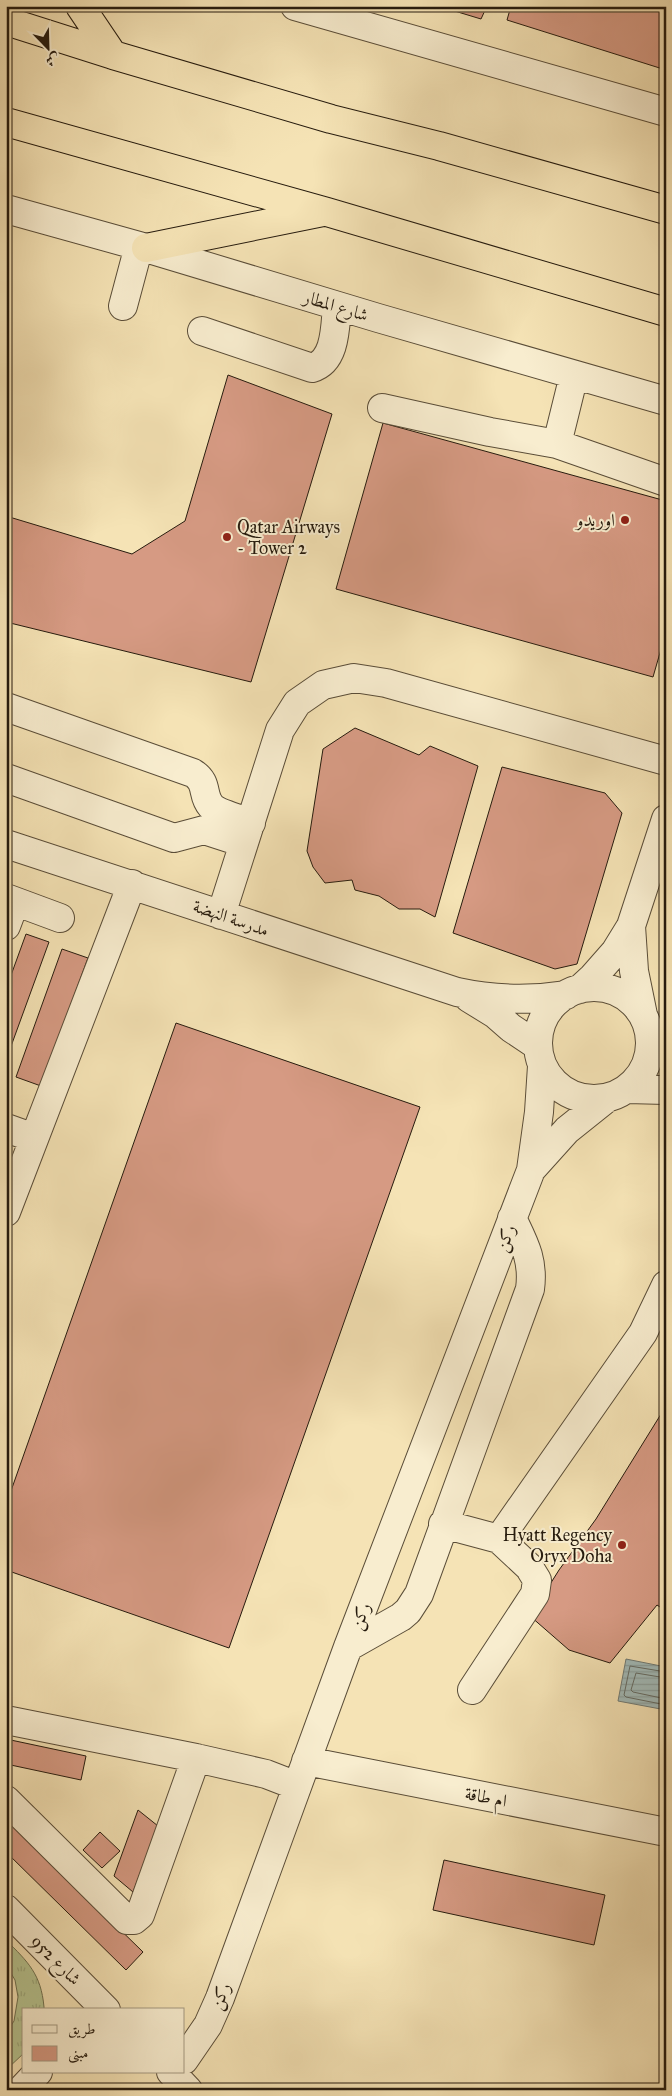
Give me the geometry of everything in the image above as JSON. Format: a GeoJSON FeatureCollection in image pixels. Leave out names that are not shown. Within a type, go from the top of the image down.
{"type":"FeatureCollection","features":[{"type":"Feature","properties":{"kind":"highway"},"geometry":{"type":"LineString","coordinates":[[80,6],[113,55]]}},
{"type":"Feature","properties":{"kind":"highway"},"geometry":{"type":"LineString","coordinates":[[6,20],[113,55],[331,119],[439,146],[666,210]]}},
{"type":"Feature","properties":{"kind":"highway"},"geometry":{"type":"LineString","coordinates":[[6,122],[327,212],[666,312]]}},
{"type":"Feature","properties":{"kind":"highway"},"geometry":{"type":"LineString","coordinates":[[143,247],[327,212]]}},
{"type":"Feature","properties":{"kind":"street"},"geometry":{"type":"LineString","coordinates":[[295,6],[666,112]]}},
{"type":"Feature","properties":{"kind":"street","name":"شارع المطار"},"geometry":{"type":"LineString","coordinates":[[10,214],[143,247],[337,306],[666,401]]}},
{"type":"Feature","properties":{"kind":"street"},"geometry":{"type":"LineString","coordinates":[[123,306],[143,247]]}},
{"type":"Feature","properties":{"kind":"street"},"geometry":{"type":"LineString","coordinates":[[202,331],[312,368],[320,366],[328,359],[337,306]]}},
{"type":"Feature","properties":{"kind":"street"},"geometry":{"type":"LineString","coordinates":[[556,444],[574,374]]}},
{"type":"Feature","properties":{"kind":"street"},"geometry":{"type":"LineString","coordinates":[[382,408],[490,432],[556,444],[666,482]]}},
{"type":"Feature","properties":{"kind":"street"},"geometry":{"type":"LineString","coordinates":[[221,915],[280,730],[298,703],[323,685],[354,678],[386,683],[666,761]]}},
{"type":"Feature","properties":{"kind":"street"},"geometry":{"type":"LineString","coordinates":[[6,707],[194,773],[203,782],[208,802],[213,808],[247,833]]}},
{"type":"Feature","properties":{"kind":"street"},"geometry":{"type":"LineString","coordinates":[[6,778],[174,838],[204,830],[247,833]]}},
{"type":"Feature","properties":{"kind":"street"},"geometry":{"type":"LineString","coordinates":[[666,820],[631,926],[615,952],[593,977],[550,1008],[540,1026],[540,1056],[550,1080],[562,1090],[576,1097],[592,1100],[617,1093],[666,1090]]}},
{"type":"Feature","properties":{"kind":"street","name":"مدرسة النهضة"},"geometry":{"type":"LineString","coordinates":[[6,844],[457,992],[518,1000],[573,992]]}},
{"type":"Feature","properties":{"kind":"street"},"geometry":{"type":"LineString","coordinates":[[6,1212],[132,884]]}},
{"type":"Feature","properties":{"kind":"street"},"geometry":{"type":"LineString","coordinates":[[9,909],[60,918]]}},
{"type":"Feature","properties":{"kind":"street"},"geometry":{"type":"LineString","coordinates":[[617,1093],[641,1074],[649,1055],[653,1033],[634,971],[631,926]]}},
{"type":"Feature","properties":{"kind":"street"},"geometry":{"type":"LineString","coordinates":[[573,992],[598,987],[616,992],[631,1001],[653,1033]]}},
{"type":"Feature","properties":{"kind":"street","name":"مدرسة النهضة"},"geometry":{"type":"LineString","coordinates":[[457,992],[476,1002],[540,1056]]}},
{"type":"Feature","properties":{"kind":"street","name":"ركن"},"geometry":{"type":"LineString","coordinates":[[185,2063],[208,2025],[220,1998],[348,1647],[531,1170],[540,1112],[540,1056]]}},
{"type":"Feature","properties":{"kind":"street","name":"ركن"},"geometry":{"type":"LineString","coordinates":[[531,1170],[567,1130],[617,1093]]}},
{"type":"Feature","properties":{"kind":"street"},"geometry":{"type":"LineString","coordinates":[[6,1128],[34,1138]]}},
{"type":"Feature","properties":{"kind":"street"},"geometry":{"type":"LineString","coordinates":[[348,1647],[392,1623],[408,1611],[419,1594],[530,1289],[531,1263],[512,1218]]}},
{"type":"Feature","properties":{"kind":"street"},"geometry":{"type":"LineString","coordinates":[[499,1539],[643,1333],[666,1285]]}},
{"type":"Feature","properties":{"kind":"street"},"geometry":{"type":"LineString","coordinates":[[443,1524],[499,1539],[529,1567],[537,1580],[535,1594],[472,1690]]}},
{"type":"Feature","properties":{"kind":"street","name":"ام طاقة"},"geometry":{"type":"LineString","coordinates":[[6,1720],[266,1774],[302,1773],[666,1832]]}},
{"type":"Feature","properties":{"kind":"street"},"geometry":{"type":"LineString","coordinates":[[6,1800],[128,1920],[134,1920],[140,1916],[196,1758]]}},
{"type":"Feature","properties":{"kind":"street","name":"شارع 952"},"geometry":{"type":"LineString","coordinates":[[6,1910],[102,2008]]}},
{"type":"Feature","properties":{"kind":"street"},"geometry":{"type":"LineString","coordinates":[[21,2090],[36,2074]]}},
{"type":"Feature","properties":{"kind":"green space"},"geometry":{"type":"Polygon","coordinates":[[[6,1940],[32,1969],[40,1986],[44,2008],[22,2008],[22,2055],[6,2070],[6,2033],[14,2021],[18,1997],[15,1980],[6,1965],[6,1940]]]}},
{"type":"Feature","properties":{"kind":"water"},"geometry":{"type":"Polygon","coordinates":[[[626,1659],[666,1667],[666,1710],[618,1701],[626,1659]]]}},
{"type":"Feature","properties":{"kind":"building"},"geometry":{"type":"Polygon","coordinates":[[[438,6],[487,6],[481,19],[438,6]]]}},
{"type":"Feature","properties":{"kind":"building"},"geometry":{"type":"Polygon","coordinates":[[[511,6],[666,6],[666,70],[507,20],[511,6]]]}},
{"type":"Feature","properties":{"kind":"building","name":"Qatar Airways - Tower 2"},"geometry":{"type":"Polygon","coordinates":[[[228,375],[332,414],[251,682],[6,622],[6,516],[132,554],[185,521],[228,375]]]}},
{"type":"Feature","properties":{"kind":"building"},"geometry":{"type":"Polygon","coordinates":[[[383,423],[666,501],[666,632],[653,677],[336,589],[383,423]]]}},
{"type":"Feature","properties":{"kind":"building"},"geometry":{"type":"Polygon","coordinates":[[[355,728],[419,755],[430,746],[478,766],[435,917],[420,909],[399,909],[379,896],[355,890],[352,880],[325,883],[313,867],[307,851],[323,749],[355,728]]]}},
{"type":"Feature","properties":{"kind":"building"},"geometry":{"type":"Polygon","coordinates":[[[502,767],[605,793],[622,813],[577,964],[555,969],[453,933],[502,767]]]}},
{"type":"Feature","properties":{"kind":"building"},"geometry":{"type":"Polygon","coordinates":[[[26,934],[49,942],[6,1060],[6,989],[26,934]]]}},
{"type":"Feature","properties":{"kind":"building"},"geometry":{"type":"Polygon","coordinates":[[[62,949],[88,958],[41,1086],[16,1077],[62,949]]]}},
{"type":"Feature","properties":{"kind":"building"},"geometry":{"type":"Polygon","coordinates":[[[176,1023],[420,1107],[229,1648],[6,1570],[6,1505],[176,1023]]]}},
{"type":"Feature","properties":{"kind":"building"},"geometry":{"type":"Polygon","coordinates":[[[6,1156],[14,1159],[6,1180],[6,1156]]]}},
{"type":"Feature","properties":{"kind":"building","name":"Hyatt Regency Oryx Doha"},"geometry":{"type":"Polygon","coordinates":[[[666,1406],[666,1611],[657,1605],[610,1663],[569,1650],[530,1616],[559,1570],[596,1519],[666,1406]]]}},
{"type":"Feature","properties":{"kind":"building"},"geometry":{"type":"Polygon","coordinates":[[[6,1739],[86,1756],[81,1780],[6,1764],[6,1739]]]}},
{"type":"Feature","properties":{"kind":"building"},"geometry":{"type":"Polygon","coordinates":[[[138,1810],[158,1826],[133,1892],[114,1876],[138,1810]]]}},
{"type":"Feature","properties":{"kind":"building"},"geometry":{"type":"Polygon","coordinates":[[[6,1818],[143,1952],[126,1970],[6,1852],[6,1818]]]}},
{"type":"Feature","properties":{"kind":"building"},"geometry":{"type":"Polygon","coordinates":[[[100,1832],[120,1851],[102,1868],[83,1850],[100,1832]]]}},
{"type":"Feature","properties":{"kind":"building"},"geometry":{"type":"Polygon","coordinates":[[[444,1860],[605,1895],[594,1945],[433,1910],[444,1860]]]}},
{"type":"Feature","properties":{"kind":"place","name":"اوريدو"},"geometry":{"type":"Point","coordinates":[625,520]}},
{"type":"Feature","properties":{"kind":"place","name":"Qatar Airways - Tower 2"},"geometry":{"type":"Point","coordinates":[227,537]}},
{"type":"Feature","properties":{"kind":"place","name":"Hyatt Regency Oryx Doha"},"geometry":{"type":"Point","coordinates":[622,1545]}}]}
